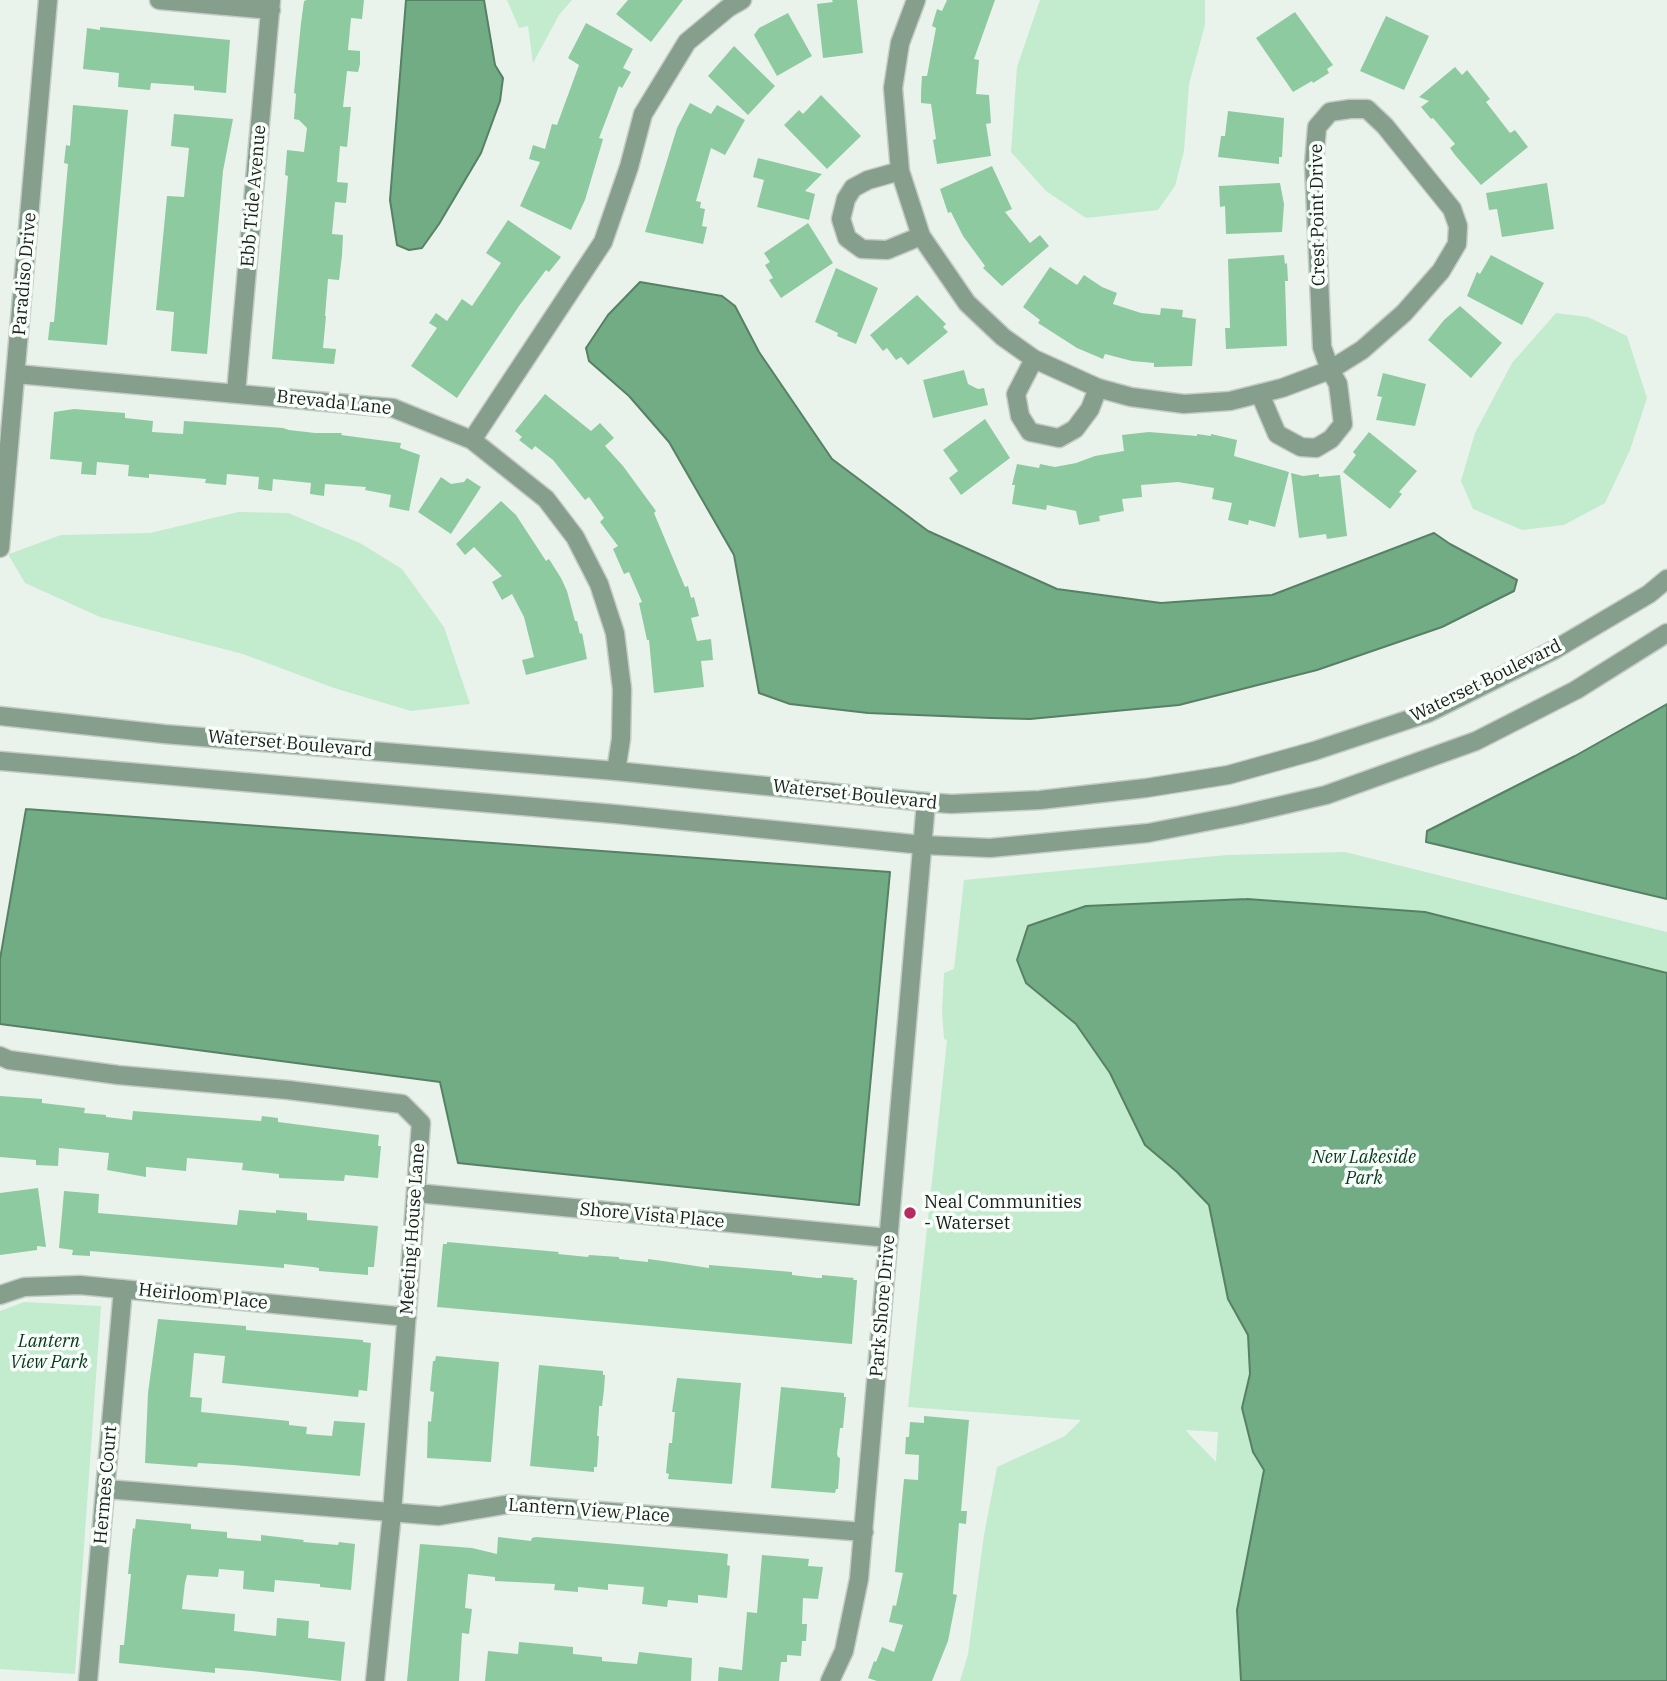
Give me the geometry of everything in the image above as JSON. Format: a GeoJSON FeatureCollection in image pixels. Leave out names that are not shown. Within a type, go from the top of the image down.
{"type":"FeatureCollection","features":[{"type":"Feature","properties":{"kind":"street","name":"Paradiso Drive"},"geometry":{"type":"LineString","coordinates":[[0,548],[48,0]]}},
{"type":"Feature","properties":{"kind":"street"},"geometry":{"type":"LineString","coordinates":[[159,0],[271,5]]}},
{"type":"Feature","properties":{"kind":"street"},"geometry":{"type":"LineString","coordinates":[[472,440],[603,242],[629,167],[643,114],[687,42],[728,8],[743,0]]}},
{"type":"Feature","properties":{"kind":"street","name":"Crest Point Drive"},"geometry":{"type":"LineString","coordinates":[[916,0],[900,43],[893,88],[900,171],[921,236],[967,303],[1003,337],[1034,359],[1098,388],[1131,397],[1184,404],[1230,401],[1282,388],[1330,370],[1362,350],[1404,313],[1441,271],[1457,244],[1458,226],[1452,209],[1385,126],[1367,109],[1330,112],[1317,127],[1314,164],[1322,347],[1330,370],[1338,384],[1343,424],[1331,439],[1315,448],[1301,447],[1277,434],[1260,394]]}},
{"type":"Feature","properties":{"kind":"street","name":"Ebb Tide Avenue"},"geometry":{"type":"LineString","coordinates":[[236,393],[271,5]]}},
{"type":"Feature","properties":{"kind":"street"},"geometry":{"type":"LineString","coordinates":[[900,171],[868,180],[853,188],[846,199],[841,219],[847,238],[862,248],[887,250],[921,236]]}},
{"type":"Feature","properties":{"kind":"street"},"geometry":{"type":"LineString","coordinates":[[1034,359],[1016,394],[1020,416],[1030,432],[1059,438],[1075,429],[1090,409],[1098,388]]}},
{"type":"Feature","properties":{"kind":"street","name":"Brevada Lane"},"geometry":{"type":"LineString","coordinates":[[16,374],[393,408],[472,440],[546,499],[575,537],[599,584],[615,634],[622,689],[621,739],[616,771]]}},
{"type":"Feature","properties":{"kind":"street","name":"Waterset Boulevard"},"geometry":{"type":"LineString","coordinates":[[0,716],[164,734],[616,771],[926,802],[951,804],[1040,800],[1228,775],[1314,751],[1428,713],[1554,650],[1649,594],[1667,579]]}},
{"type":"Feature","properties":{"kind":"street"},"geometry":{"type":"LineString","coordinates":[[0,761],[615,814],[923,845],[990,848],[1148,833],[1240,816],[1326,795],[1476,741],[1576,690],[1667,633]]}},
{"type":"Feature","properties":{"kind":"street","name":"Park Shore Drive"},"geometry":{"type":"LineString","coordinates":[[830,1681],[844,1651],[859,1579],[926,802]]}},
{"type":"Feature","properties":{"kind":"street","name":"Meeting House Lane"},"geometry":{"type":"LineString","coordinates":[[0,1056],[9,1060],[118,1075],[288,1090],[402,1104],[421,1123],[392,1513],[375,1681]]}},
{"type":"Feature","properties":{"kind":"street","name":"Shore Vista Place"},"geometry":{"type":"LineString","coordinates":[[416,1193],[888,1238]]}},
{"type":"Feature","properties":{"kind":"street","name":"Heirloom Place"},"geometry":{"type":"LineString","coordinates":[[0,1295],[24,1287],[80,1285],[407,1317]]}},
{"type":"Feature","properties":{"kind":"street","name":"Hermes Court"},"geometry":{"type":"LineString","coordinates":[[88,1681],[123,1289]]}},
{"type":"Feature","properties":{"kind":"street","name":"Lantern View Place"},"geometry":{"type":"LineString","coordinates":[[106,1489],[439,1516],[510,1504],[864,1532]]}},
{"type":"Feature","properties":{"kind":"green space"},"geometry":{"type":"Polygon","coordinates":[[[507,0],[572,0],[559,15],[533,63],[528,26],[519,28],[507,0]]]}},
{"type":"Feature","properties":{"kind":"green space"},"geometry":{"type":"Polygon","coordinates":[[[1040,0],[1205,0],[1205,25],[1189,84],[1184,151],[1175,186],[1158,210],[1086,218],[1046,191],[1011,152],[1017,67],[1040,0]]]}},
{"type":"Feature","properties":{"kind":"green space"},"geometry":{"type":"Polygon","coordinates":[[[1556,313],[1588,317],[1627,336],[1647,398],[1630,450],[1605,503],[1564,525],[1522,530],[1473,509],[1461,481],[1475,433],[1512,363],[1556,313]]]}},
{"type":"Feature","properties":{"kind":"green space"},"geometry":{"type":"Polygon","coordinates":[[[238,512],[288,513],[360,543],[402,569],[444,627],[470,704],[411,711],[334,688],[243,654],[100,617],[25,583],[9,556],[61,535],[150,533],[238,512]]]}},
{"type":"Feature","properties":{"kind":"green space","name":"New Lakeside Park"},"geometry":{"type":"Polygon","coordinates":[[[1345,852],[1667,932],[1667,1681],[960,1681],[968,1654],[984,1535],[997,1467],[1065,1436],[1081,1420],[908,1407],[947,1040],[944,1039],[942,1011],[944,973],[954,969],[964,880],[1227,855],[1345,852]],[[1186,1430],[1216,1462],[1218,1432],[1186,1430]]]}},
{"type":"Feature","properties":{"kind":"green space","name":"Lantern View Park"},"geometry":{"type":"Polygon","coordinates":[[[24,1302],[101,1306],[75,1674],[0,1669],[0,1311],[24,1302]]]}},
{"type":"Feature","properties":{"kind":"shaded area"},"geometry":{"type":"Polygon","coordinates":[[[406,0],[484,0],[495,65],[503,78],[500,101],[481,153],[422,248],[409,250],[397,245],[390,200],[406,0]]]}},
{"type":"Feature","properties":{"kind":"shaded area"},"geometry":{"type":"Polygon","coordinates":[[[640,282],[722,296],[735,306],[759,352],[832,459],[928,531],[1057,589],[1161,603],[1272,595],[1434,533],[1517,580],[1514,591],[1442,627],[1317,670],[1179,705],[1030,719],[868,713],[790,704],[759,693],[734,555],[669,442],[629,396],[589,361],[586,348],[608,315],[640,282]]]}},
{"type":"Feature","properties":{"kind":"shaded area"},"geometry":{"type":"Polygon","coordinates":[[[1667,704],[1667,899],[1426,842],[1427,831],[1575,756],[1667,704]]]}},
{"type":"Feature","properties":{"kind":"shaded area"},"geometry":{"type":"Polygon","coordinates":[[[26,809],[890,872],[859,1205],[458,1163],[440,1082],[0,1024],[0,959],[26,809]]]}},
{"type":"Feature","properties":{"kind":"shaded area","name":"New Lakeside Park"},"geometry":{"type":"Polygon","coordinates":[[[1247,899],[1425,912],[1667,973],[1667,1681],[1241,1681],[1237,1610],[1264,1470],[1253,1452],[1242,1408],[1250,1374],[1248,1335],[1228,1299],[1209,1205],[1177,1172],[1145,1145],[1110,1073],[1076,1024],[1026,983],[1017,960],[1028,926],[1086,906],[1247,899]]]}},
{"type":"Feature","properties":{"kind":"building"},"geometry":{"type":"Polygon","coordinates":[[[364,0],[362,19],[351,18],[348,50],[360,51],[360,64],[358,72],[347,71],[343,107],[351,107],[347,147],[340,146],[337,182],[348,183],[346,203],[335,202],[332,234],[343,235],[339,280],[328,279],[323,348],[336,349],[334,364],[272,359],[288,176],[285,175],[287,150],[304,152],[307,128],[294,119],[294,93],[304,1],[364,0]]]}},
{"type":"Feature","properties":{"kind":"building"},"geometry":{"type":"Polygon","coordinates":[[[628,0],[683,0],[651,42],[616,14],[628,0]]]}},
{"type":"Feature","properties":{"kind":"building"},"geometry":{"type":"Polygon","coordinates":[[[832,0],[857,0],[863,53],[823,58],[817,4],[833,2],[832,0]]]}},
{"type":"Feature","properties":{"kind":"building"},"geometry":{"type":"Polygon","coordinates":[[[947,0],[995,0],[974,59],[979,60],[976,94],[989,95],[991,123],[986,124],[991,156],[937,164],[931,104],[921,103],[922,76],[927,76],[936,28],[932,26],[937,9],[942,11],[947,0]]]}},
{"type":"Feature","properties":{"kind":"building"},"geometry":{"type":"Polygon","coordinates":[[[1295,12],[1333,65],[1327,69],[1329,73],[1293,92],[1256,38],[1295,12]]]}},
{"type":"Feature","properties":{"kind":"building"},"geometry":{"type":"Polygon","coordinates":[[[788,13],[812,56],[777,76],[754,35],[759,28],[788,13]]]}},
{"type":"Feature","properties":{"kind":"building"},"geometry":{"type":"Polygon","coordinates":[[[1386,16],[1429,36],[1404,90],[1360,71],[1386,16]]]}},
{"type":"Feature","properties":{"kind":"building"},"geometry":{"type":"Polygon","coordinates":[[[586,23],[633,49],[623,68],[631,72],[622,88],[619,86],[599,138],[603,139],[585,200],[571,230],[520,206],[540,162],[529,159],[533,145],[545,149],[552,124],[557,125],[579,65],[568,58],[586,23]]]}},
{"type":"Feature","properties":{"kind":"building"},"geometry":{"type":"Polygon","coordinates":[[[100,27],[230,40],[226,93],[194,90],[194,86],[151,83],[150,90],[118,87],[119,73],[83,69],[87,28],[100,30],[100,27]]]}},
{"type":"Feature","properties":{"kind":"building"},"geometry":{"type":"Polygon","coordinates":[[[734,46],[775,86],[748,115],[708,76],[734,46]]]}},
{"type":"Feature","properties":{"kind":"building"},"geometry":{"type":"Polygon","coordinates":[[[1455,67],[1462,75],[1467,70],[1490,99],[1486,102],[1510,133],[1515,130],[1528,147],[1481,185],[1450,148],[1455,144],[1421,107],[1429,101],[1419,97],[1455,67]]]}},
{"type":"Feature","properties":{"kind":"building"},"geometry":{"type":"Polygon","coordinates":[[[821,95],[861,136],[827,169],[784,125],[799,110],[803,114],[821,95]]]}},
{"type":"Feature","properties":{"kind":"building"},"geometry":{"type":"Polygon","coordinates":[[[690,103],[711,114],[717,105],[745,120],[725,155],[711,148],[696,201],[701,202],[700,208],[705,209],[702,226],[707,227],[703,244],[645,232],[677,128],[690,103]]]}},
{"type":"Feature","properties":{"kind":"building"},"geometry":{"type":"Polygon","coordinates":[[[73,105],[128,110],[107,345],[48,340],[50,322],[54,322],[68,164],[64,163],[66,145],[70,146],[73,105]]]}},
{"type":"Feature","properties":{"kind":"building"},"geometry":{"type":"Polygon","coordinates":[[[1228,111],[1284,118],[1282,157],[1279,157],[1279,164],[1218,157],[1221,136],[1225,136],[1228,111]]]}},
{"type":"Feature","properties":{"kind":"building"},"geometry":{"type":"Polygon","coordinates":[[[174,114],[233,119],[223,171],[207,354],[171,351],[174,312],[156,310],[167,196],[184,197],[189,148],[171,146],[174,114]]]}},
{"type":"Feature","properties":{"kind":"building"},"geometry":{"type":"Polygon","coordinates":[[[758,158],[822,174],[805,191],[815,194],[809,220],[757,207],[764,180],[753,177],[758,158]]]}},
{"type":"Feature","properties":{"kind":"building"},"geometry":{"type":"Polygon","coordinates":[[[992,166],[1012,209],[1005,212],[1030,243],[1040,235],[1049,246],[1002,286],[983,268],[985,266],[963,236],[951,212],[948,213],[940,189],[992,166]]]}},
{"type":"Feature","properties":{"kind":"building"},"geometry":{"type":"Polygon","coordinates":[[[1280,183],[1284,204],[1282,232],[1226,234],[1225,206],[1220,207],[1219,186],[1280,183]]]}},
{"type":"Feature","properties":{"kind":"building"},"geometry":{"type":"Polygon","coordinates":[[[1547,183],[1554,229],[1502,237],[1497,209],[1489,210],[1486,193],[1547,183]]]}},
{"type":"Feature","properties":{"kind":"building"},"geometry":{"type":"Polygon","coordinates":[[[508,220],[561,257],[549,272],[546,270],[519,306],[457,398],[411,366],[437,328],[429,323],[436,313],[447,321],[462,299],[472,306],[501,263],[486,253],[508,220]]]}},
{"type":"Feature","properties":{"kind":"building"},"geometry":{"type":"Polygon","coordinates":[[[808,223],[833,263],[781,298],[769,280],[773,278],[765,265],[770,262],[764,253],[808,223]]]}},
{"type":"Feature","properties":{"kind":"building"},"geometry":{"type":"Polygon","coordinates":[[[1284,255],[1288,281],[1285,281],[1287,346],[1226,349],[1225,328],[1230,328],[1228,259],[1284,255]]]}},
{"type":"Feature","properties":{"kind":"building"},"geometry":{"type":"Polygon","coordinates":[[[1491,255],[1544,283],[1522,325],[1467,296],[1477,272],[1480,274],[1491,255]]]}},
{"type":"Feature","properties":{"kind":"building"},"geometry":{"type":"Polygon","coordinates":[[[1050,267],[1077,285],[1084,275],[1117,293],[1113,304],[1141,313],[1160,315],[1161,308],[1183,310],[1182,317],[1196,319],[1192,366],[1154,367],[1154,363],[1105,354],[1103,359],[1077,348],[1038,323],[1040,320],[1023,307],[1050,267]]]}},
{"type":"Feature","properties":{"kind":"building"},"geometry":{"type":"Polygon","coordinates":[[[836,268],[878,288],[856,344],[815,322],[836,268]]]}},
{"type":"Feature","properties":{"kind":"building"},"geometry":{"type":"Polygon","coordinates":[[[917,295],[946,324],[943,327],[948,332],[908,365],[901,357],[896,360],[887,348],[883,351],[870,335],[917,295]]]}},
{"type":"Feature","properties":{"kind":"building"},"geometry":{"type":"Polygon","coordinates":[[[1460,306],[1502,343],[1471,378],[1428,340],[1460,306]]]}},
{"type":"Feature","properties":{"kind":"building"},"geometry":{"type":"Polygon","coordinates":[[[964,370],[968,384],[978,389],[984,388],[988,405],[933,418],[923,380],[964,370]]]}},
{"type":"Feature","properties":{"kind":"building"},"geometry":{"type":"Polygon","coordinates":[[[1383,373],[1426,384],[1415,426],[1376,420],[1382,397],[1377,396],[1383,373]]]}},
{"type":"Feature","properties":{"kind":"building"},"geometry":{"type":"Polygon","coordinates":[[[545,394],[591,431],[600,423],[614,438],[605,446],[656,511],[654,513],[685,587],[688,586],[691,598],[694,597],[699,616],[691,618],[697,641],[711,639],[713,660],[701,661],[704,687],[654,693],[649,640],[639,603],[642,602],[629,572],[624,574],[613,549],[618,546],[600,522],[604,518],[589,497],[585,500],[553,460],[535,446],[532,450],[519,440],[522,437],[515,431],[545,394]]]}},
{"type":"Feature","properties":{"kind":"building"},"geometry":{"type":"Polygon","coordinates":[[[74,409],[125,413],[125,418],[153,421],[152,432],[183,434],[184,421],[342,433],[341,435],[401,443],[400,448],[420,455],[409,511],[389,507],[391,495],[365,490],[366,487],[325,484],[324,496],[310,494],[311,483],[273,479],[272,491],[258,489],[259,477],[227,474],[226,485],[205,483],[206,479],[149,474],[149,478],[128,476],[129,465],[97,462],[96,475],[81,474],[82,462],[50,459],[54,412],[74,409]]]}},
{"type":"Feature","properties":{"kind":"building"},"geometry":{"type":"Polygon","coordinates":[[[985,419],[1010,458],[961,495],[949,478],[958,471],[943,450],[985,419]]]}},
{"type":"Feature","properties":{"kind":"building"},"geometry":{"type":"Polygon","coordinates":[[[1149,432],[1197,436],[1211,434],[1237,440],[1234,456],[1289,472],[1275,527],[1249,520],[1248,525],[1228,520],[1232,503],[1212,499],[1214,488],[1178,482],[1141,485],[1142,497],[1122,499],[1124,511],[1099,516],[1100,521],[1079,525],[1076,511],[1047,505],[1046,510],[1012,504],[1015,485],[1012,485],[1017,464],[1039,468],[1040,464],[1055,467],[1076,463],[1095,456],[1124,451],[1122,435],[1149,432]]]}},
{"type":"Feature","properties":{"kind":"building"},"geometry":{"type":"Polygon","coordinates":[[[1369,432],[1417,471],[1399,492],[1402,494],[1390,509],[1343,472],[1356,455],[1353,452],[1369,432]]]}},
{"type":"Feature","properties":{"kind":"building"},"geometry":{"type":"Polygon","coordinates":[[[1291,473],[1303,476],[1319,474],[1319,477],[1340,475],[1347,536],[1327,539],[1326,534],[1299,538],[1291,473]]]}},
{"type":"Feature","properties":{"kind":"building"},"geometry":{"type":"Polygon","coordinates":[[[441,477],[451,484],[464,482],[467,478],[481,487],[451,534],[418,512],[441,477]]]}},
{"type":"Feature","properties":{"kind":"building"},"geometry":{"type":"Polygon","coordinates":[[[501,501],[516,515],[546,561],[549,559],[561,578],[575,621],[580,634],[582,633],[587,659],[526,675],[522,660],[534,657],[524,617],[512,594],[502,600],[492,582],[502,576],[474,547],[465,555],[456,544],[501,501]]]}},
{"type":"Feature","properties":{"kind":"building"},"geometry":{"type":"Polygon","coordinates":[[[0,1096],[42,1099],[42,1103],[85,1108],[84,1113],[132,1120],[133,1111],[261,1121],[262,1116],[278,1118],[278,1122],[379,1135],[378,1146],[381,1146],[378,1178],[345,1175],[344,1181],[279,1178],[279,1174],[242,1170],[243,1163],[187,1158],[186,1171],[146,1167],[146,1177],[107,1170],[109,1153],[59,1148],[58,1166],[36,1165],[36,1160],[0,1157],[0,1096]]]}},
{"type":"Feature","properties":{"kind":"building"},"geometry":{"type":"Polygon","coordinates":[[[38,1188],[46,1247],[37,1246],[37,1250],[0,1255],[0,1193],[38,1188]]]}},
{"type":"Feature","properties":{"kind":"building"},"geometry":{"type":"Polygon","coordinates":[[[64,1191],[99,1194],[98,1213],[237,1225],[239,1210],[276,1213],[276,1210],[307,1213],[307,1220],[378,1226],[374,1267],[368,1267],[368,1275],[319,1271],[319,1268],[284,1264],[284,1268],[90,1251],[90,1256],[72,1255],[73,1250],[59,1248],[64,1191]]]}},
{"type":"Feature","properties":{"kind":"building"},"geometry":{"type":"Polygon","coordinates":[[[447,1242],[588,1257],[619,1257],[648,1262],[648,1259],[709,1268],[709,1265],[792,1272],[792,1275],[818,1278],[822,1278],[822,1275],[854,1278],[853,1280],[857,1280],[852,1344],[437,1307],[443,1244],[447,1242]]]}},
{"type":"Feature","properties":{"kind":"building"},"geometry":{"type":"Polygon","coordinates":[[[158,1319],[246,1326],[246,1330],[363,1340],[371,1343],[367,1391],[359,1390],[358,1397],[222,1383],[225,1356],[194,1353],[190,1397],[202,1398],[201,1412],[289,1421],[289,1425],[307,1427],[306,1434],[332,1436],[334,1421],[365,1423],[360,1476],[233,1465],[198,1463],[197,1467],[145,1463],[148,1393],[158,1319]]]}},
{"type":"Feature","properties":{"kind":"building"},"geometry":{"type":"Polygon","coordinates":[[[436,1356],[499,1362],[491,1462],[427,1458],[428,1421],[431,1422],[434,1392],[430,1391],[433,1361],[436,1356]]]}},
{"type":"Feature","properties":{"kind":"building"},"geometry":{"type":"Polygon","coordinates":[[[539,1365],[603,1371],[604,1390],[602,1406],[599,1406],[597,1467],[594,1467],[594,1472],[530,1466],[539,1365]]]}},
{"type":"Feature","properties":{"kind":"building"},"geometry":{"type":"Polygon","coordinates":[[[677,1378],[741,1383],[732,1484],[668,1479],[669,1474],[666,1473],[669,1443],[672,1443],[675,1412],[672,1412],[677,1378]]]}},
{"type":"Feature","properties":{"kind":"building"},"geometry":{"type":"Polygon","coordinates":[[[781,1387],[844,1393],[846,1397],[843,1428],[840,1428],[837,1454],[840,1458],[838,1489],[835,1493],[771,1488],[781,1387]]]}},
{"type":"Feature","properties":{"kind":"building"},"geometry":{"type":"Polygon","coordinates":[[[924,1416],[969,1420],[961,1511],[967,1511],[966,1524],[959,1523],[953,1594],[957,1595],[948,1641],[932,1681],[877,1681],[868,1678],[874,1661],[876,1662],[882,1647],[894,1652],[903,1625],[889,1622],[893,1605],[896,1606],[903,1573],[895,1572],[904,1479],[918,1480],[919,1455],[905,1454],[906,1437],[909,1437],[910,1422],[924,1423],[924,1416]]]}},
{"type":"Feature","properties":{"kind":"building"},"geometry":{"type":"Polygon","coordinates":[[[136,1519],[191,1524],[191,1529],[227,1532],[227,1538],[261,1541],[261,1535],[304,1540],[303,1542],[355,1544],[351,1590],[275,1580],[274,1592],[243,1589],[244,1571],[219,1569],[218,1577],[187,1575],[182,1609],[235,1614],[234,1631],[276,1636],[277,1618],[309,1621],[308,1638],[345,1642],[341,1681],[215,1668],[215,1673],[119,1663],[120,1645],[124,1645],[131,1574],[128,1574],[136,1519]]]}},
{"type":"Feature","properties":{"kind":"building"},"geometry":{"type":"Polygon","coordinates":[[[498,1537],[531,1541],[536,1537],[728,1554],[727,1565],[730,1566],[727,1598],[698,1595],[698,1603],[668,1600],[667,1607],[642,1604],[644,1587],[608,1584],[608,1590],[578,1587],[578,1592],[554,1590],[555,1584],[495,1581],[495,1577],[468,1574],[465,1608],[472,1609],[469,1634],[462,1633],[459,1681],[407,1681],[420,1544],[472,1548],[497,1554],[498,1537]]]}},
{"type":"Feature","properties":{"kind":"building"},"geometry":{"type":"Polygon","coordinates":[[[762,1555],[809,1559],[808,1566],[823,1567],[818,1599],[803,1598],[802,1624],[807,1624],[806,1641],[802,1641],[801,1656],[787,1655],[787,1662],[781,1662],[779,1681],[718,1681],[719,1667],[742,1670],[747,1612],[757,1613],[762,1555]]]}},
{"type":"Feature","properties":{"kind":"building"},"geometry":{"type":"Polygon","coordinates":[[[519,1642],[573,1647],[573,1654],[602,1657],[602,1661],[637,1664],[639,1652],[692,1658],[691,1681],[485,1681],[488,1651],[518,1654],[519,1642]]]}},
{"type":"Feature","properties":{"kind":"place","name":"Neal Communities - Waterset"},"geometry":{"type":"Point","coordinates":[910,1213]}}]}
